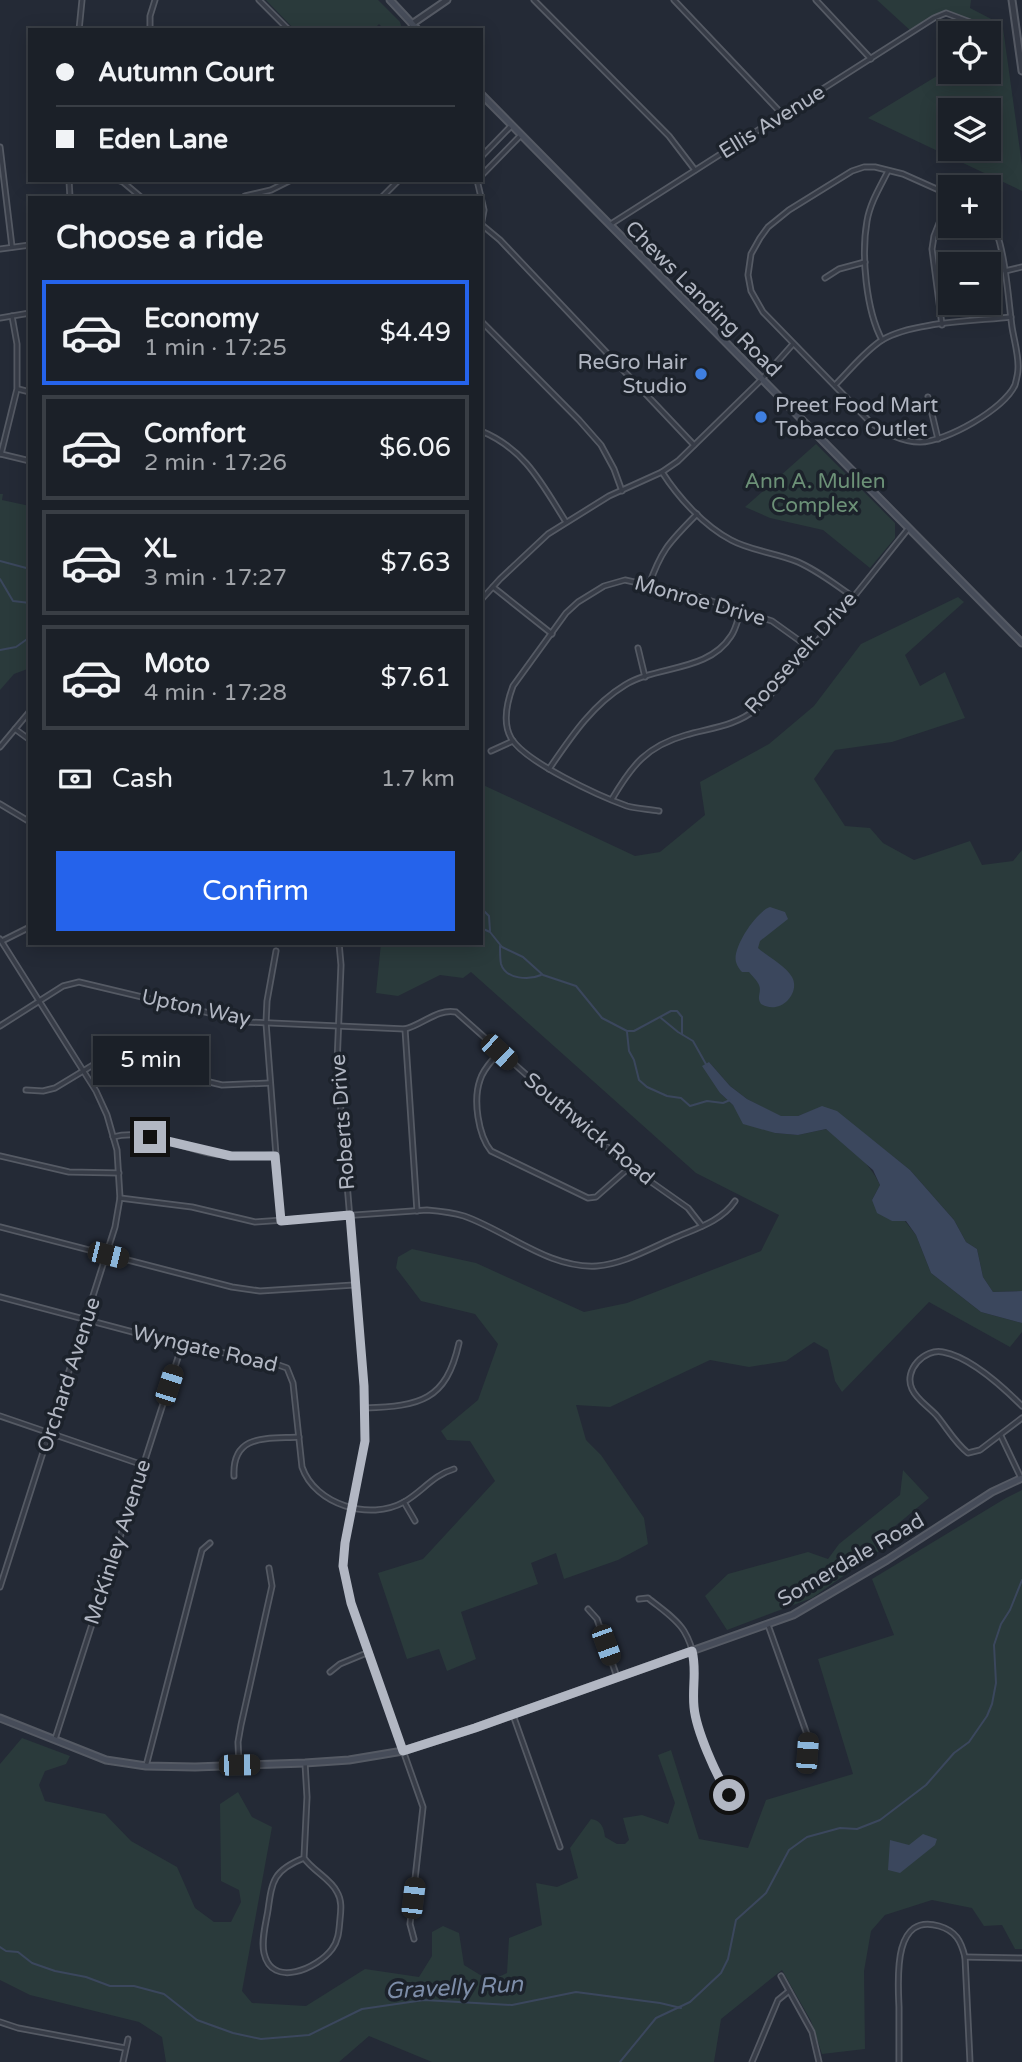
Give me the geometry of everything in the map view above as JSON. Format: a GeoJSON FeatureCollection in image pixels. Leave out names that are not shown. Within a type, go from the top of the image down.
{"type":"FeatureCollection","features":[{"type":"Feature","properties":{"kind":"main road"},"geometry":{"type":"LineString","coordinates":[[390,0],[416,28]]}},
{"type":"Feature","properties":{"kind":"main road","name":"Chews Landing Road"},"geometry":{"type":"LineString","coordinates":[[483,96],[1022,643]]}},
{"type":"Feature","properties":{"kind":"main road","name":"Somerdale Road"},"geometry":{"type":"LineString","coordinates":[[0,1718],[106,1760],[146,1766],[305,1763],[349,1760],[403,1751],[768,1625],[814,1605],[992,1492],[1021,1478]]}},
{"type":"Feature","properties":{"kind":"street"},"geometry":{"type":"LineString","coordinates":[[79,28],[82,0]]}},
{"type":"Feature","properties":{"kind":"street"},"geometry":{"type":"LineString","coordinates":[[149,28],[155,0]]}},
{"type":"Feature","properties":{"kind":"street"},"geometry":{"type":"LineString","coordinates":[[259,0],[287,28]]}},
{"type":"Feature","properties":{"kind":"street"},"geometry":{"type":"LineString","coordinates":[[412,24],[447,0]]}},
{"type":"Feature","properties":{"kind":"street"},"geometry":{"type":"LineString","coordinates":[[534,0],[669,136],[695,170]]}},
{"type":"Feature","properties":{"kind":"street"},"geometry":{"type":"LineString","coordinates":[[674,0],[783,115]]}},
{"type":"Feature","properties":{"kind":"street"},"geometry":{"type":"LineString","coordinates":[[816,0],[871,60]]}},
{"type":"Feature","properties":{"kind":"street"},"geometry":{"type":"LineString","coordinates":[[1012,0],[1022,71]]}},
{"type":"Feature","properties":{"kind":"street","name":"Ellis Avenue"},"geometry":{"type":"LineString","coordinates":[[609,225],[934,18],[946,13],[967,21]]}},
{"type":"Feature","properties":{"kind":"street"},"geometry":{"type":"LineString","coordinates":[[483,155],[512,125]]}},
{"type":"Feature","properties":{"kind":"street"},"geometry":{"type":"LineString","coordinates":[[483,174],[521,135]]}},
{"type":"Feature","properties":{"kind":"street"},"geometry":{"type":"LineString","coordinates":[[0,147],[2,182],[12,247]]}},
{"type":"Feature","properties":{"kind":"street"},"geometry":{"type":"LineString","coordinates":[[938,190],[903,174],[876,167],[852,171],[768,226],[751,254],[748,275],[751,291],[763,312],[871,423],[889,435],[921,442],[938,439],[990,411],[1007,397],[1015,385],[1018,369],[997,238]]}},
{"type":"Feature","properties":{"kind":"street"},"geometry":{"type":"LineString","coordinates":[[882,340],[873,318],[865,262],[867,219],[888,170]]}},
{"type":"Feature","properties":{"kind":"street"},"geometry":{"type":"LineString","coordinates":[[125,182],[140,196]]}},
{"type":"Feature","properties":{"kind":"street"},"geometry":{"type":"LineString","coordinates":[[245,196],[271,190],[286,182]]}},
{"type":"Feature","properties":{"kind":"street"},"geometry":{"type":"LineString","coordinates":[[383,196],[397,182]]}},
{"type":"Feature","properties":{"kind":"street"},"geometry":{"type":"LineString","coordinates":[[938,223],[932,249],[942,325]]}},
{"type":"Feature","properties":{"kind":"street"},"geometry":{"type":"LineString","coordinates":[[483,227],[500,240],[694,445]]}},
{"type":"Feature","properties":{"kind":"street"},"geometry":{"type":"LineString","coordinates":[[0,249],[28,245]]}},
{"type":"Feature","properties":{"kind":"street"},"geometry":{"type":"LineString","coordinates":[[825,278],[839,269],[865,262]]}},
{"type":"Feature","properties":{"kind":"street"},"geometry":{"type":"LineString","coordinates":[[1004,271],[1022,267]]}},
{"type":"Feature","properties":{"kind":"street"},"geometry":{"type":"LineString","coordinates":[[0,318],[28,313]]}},
{"type":"Feature","properties":{"kind":"street"},"geometry":{"type":"LineString","coordinates":[[12,316],[17,344],[17,389],[1,454],[28,461]]}},
{"type":"Feature","properties":{"kind":"street"},"geometry":{"type":"LineString","coordinates":[[835,385],[882,340],[914,329],[1011,317]]}},
{"type":"Feature","properties":{"kind":"street"},"geometry":{"type":"LineString","coordinates":[[483,324],[601,445],[614,468],[622,491]]}},
{"type":"Feature","properties":{"kind":"street"},"geometry":{"type":"LineString","coordinates":[[483,598],[548,534],[678,461],[761,380],[793,344]]}},
{"type":"Feature","properties":{"kind":"street"},"geometry":{"type":"LineString","coordinates":[[17,389],[28,392]]}},
{"type":"Feature","properties":{"kind":"street"},"geometry":{"type":"LineString","coordinates":[[928,397],[938,439]]}},
{"type":"Feature","properties":{"kind":"street"},"geometry":{"type":"LineString","coordinates":[[483,432],[500,439],[518,453],[535,473],[566,523]]}},
{"type":"Feature","properties":{"kind":"street"},"geometry":{"type":"LineString","coordinates":[[662,472],[697,514],[733,541],[798,562],[853,597]]}},
{"type":"Feature","properties":{"kind":"street"},"geometry":{"type":"LineString","coordinates":[[649,585],[659,555],[697,514]]}},
{"type":"Feature","properties":{"kind":"street","name":"Roosevelt Drive"},"geometry":{"type":"LineString","coordinates":[[612,799],[628,772],[646,753],[660,744],[739,721],[756,709],[811,649],[908,529]]}},
{"type":"Feature","properties":{"kind":"street","name":"Monroe Drive"},"geometry":{"type":"LineString","coordinates":[[513,741],[506,718],[513,686],[566,613],[604,586],[625,580],[693,595],[772,621],[811,649]]}},
{"type":"Feature","properties":{"kind":"street"},"geometry":{"type":"LineString","coordinates":[[493,587],[552,634]]}},
{"type":"Feature","properties":{"kind":"street"},"geometry":{"type":"LineString","coordinates":[[549,769],[576,730],[601,702],[627,683],[706,658],[732,635],[741,610]]}},
{"type":"Feature","properties":{"kind":"street"},"geometry":{"type":"LineString","coordinates":[[638,648],[645,677]]}},
{"type":"Feature","properties":{"kind":"street"},"geometry":{"type":"LineString","coordinates":[[0,747],[28,714]]}},
{"type":"Feature","properties":{"kind":"street"},"geometry":{"type":"LineString","coordinates":[[15,730],[28,739]]}},
{"type":"Feature","properties":{"kind":"street"},"geometry":{"type":"LineString","coordinates":[[491,751],[513,741],[527,756],[549,769],[629,806],[659,811]]}},
{"type":"Feature","properties":{"kind":"street"},"geometry":{"type":"LineString","coordinates":[[0,804],[28,821]]}},
{"type":"Feature","properties":{"kind":"street"},"geometry":{"type":"LineString","coordinates":[[1,940],[28,928]]}},
{"type":"Feature","properties":{"kind":"street","name":"Orchard Avenue"},"geometry":{"type":"LineString","coordinates":[[0,1587],[108,1255],[120,1198],[113,1138],[96,1091],[1,940]]}},
{"type":"Feature","properties":{"kind":"street","name":"Roberts Drive"},"geometry":{"type":"LineString","coordinates":[[339,945],[341,965],[337,1064],[365,1408],[365,1441],[351,1508],[343,1566],[351,1603],[423,1807],[410,1924],[414,1939]]}},
{"type":"Feature","properties":{"kind":"street"},"geometry":{"type":"LineString","coordinates":[[276,951],[266,1023],[281,1221]]}},
{"type":"Feature","properties":{"kind":"street","name":"Upton Way"},"geometry":{"type":"LineString","coordinates":[[0,1026],[63,986],[79,982],[229,1019],[405,1029]]}},
{"type":"Feature","properties":{"kind":"street","name":"Southwick Road"},"geometry":{"type":"LineString","coordinates":[[405,1029],[418,1026],[442,1012],[449,1011],[463,1017],[630,1167],[688,1208],[702,1226]]}},
{"type":"Feature","properties":{"kind":"street"},"geometry":{"type":"LineString","coordinates":[[405,1029],[416,1211]]}},
{"type":"Feature","properties":{"kind":"street"},"geometry":{"type":"LineString","coordinates":[[499,1052],[485,1070],[478,1088],[480,1126],[486,1145],[491,1151],[588,1198],[596,1197],[630,1167]]}},
{"type":"Feature","properties":{"kind":"street"},"geometry":{"type":"LineString","coordinates":[[26,1090],[43,1091],[55,1088],[98,1062],[108,1060],[222,1085],[270,1083]]}},
{"type":"Feature","properties":{"kind":"street"},"geometry":{"type":"LineString","coordinates":[[113,1138],[125,1134],[150,1137],[231,1156],[275,1156]]}},
{"type":"Feature","properties":{"kind":"street"},"geometry":{"type":"LineString","coordinates":[[0,1156],[69,1172],[119,1173]]}},
{"type":"Feature","properties":{"kind":"street"},"geometry":{"type":"LineString","coordinates":[[120,1198],[181,1205],[255,1222],[416,1211],[449,1212],[548,1256],[590,1266],[630,1257],[702,1226],[725,1213],[735,1201]]}},
{"type":"Feature","properties":{"kind":"street"},"geometry":{"type":"LineString","coordinates":[[0,1227],[232,1287],[260,1291],[355,1285]]}},
{"type":"Feature","properties":{"kind":"street","name":"Wyngate Road"},"geometry":{"type":"LineString","coordinates":[[0,1297],[182,1345],[267,1361],[286,1368],[293,1383],[302,1467],[309,1483],[319,1494],[351,1508]]}},
{"type":"Feature","properties":{"kind":"street"},"geometry":{"type":"LineString","coordinates":[[365,1408],[413,1403],[429,1396],[443,1386],[451,1373],[458,1343]]}},
{"type":"Feature","properties":{"kind":"street","name":"McKinley Avenue"},"geometry":{"type":"LineString","coordinates":[[55,1739],[182,1345]]}},
{"type":"Feature","properties":{"kind":"street"},"geometry":{"type":"LineString","coordinates":[[1022,1406],[972,1365],[948,1353],[933,1351],[916,1363],[911,1375],[912,1391],[963,1449],[974,1453],[1001,1436],[1022,1418]]}},
{"type":"Feature","properties":{"kind":"street"},"geometry":{"type":"LineString","coordinates":[[0,1416],[143,1465]]}},
{"type":"Feature","properties":{"kind":"street"},"geometry":{"type":"LineString","coordinates":[[1001,1436],[1021,1478]]}},
{"type":"Feature","properties":{"kind":"street"},"geometry":{"type":"LineString","coordinates":[[234,1476],[236,1454],[247,1443],[299,1437]]}},
{"type":"Feature","properties":{"kind":"street"},"geometry":{"type":"LineString","coordinates":[[351,1508],[380,1511],[404,1502],[441,1473],[454,1469]]}},
{"type":"Feature","properties":{"kind":"street"},"geometry":{"type":"LineString","coordinates":[[404,1502],[415,1521]]}},
{"type":"Feature","properties":{"kind":"street"},"geometry":{"type":"LineString","coordinates":[[146,1766],[202,1550],[210,1543]]}},
{"type":"Feature","properties":{"kind":"street"},"geometry":{"type":"LineString","coordinates":[[239,1765],[238,1742],[241,1725],[272,1586],[269,1568]]}},
{"type":"Feature","properties":{"kind":"street"},"geometry":{"type":"LineString","coordinates":[[639,1598],[648,1598],[680,1626],[692,1651],[695,1662],[694,1711],[716,1775],[729,1795]]}},
{"type":"Feature","properties":{"kind":"street"},"geometry":{"type":"LineString","coordinates":[[588,1609],[597,1619],[617,1677]]}},
{"type":"Feature","properties":{"kind":"street"},"geometry":{"type":"LineString","coordinates":[[768,1625],[808,1737],[807,1753]]}},
{"type":"Feature","properties":{"kind":"street"},"geometry":{"type":"LineString","coordinates":[[330,1672],[340,1664],[369,1652]]}},
{"type":"Feature","properties":{"kind":"street"},"geometry":{"type":"LineString","coordinates":[[513,1715],[561,1847]]}},
{"type":"Feature","properties":{"kind":"street"},"geometry":{"type":"LineString","coordinates":[[304,1858],[275,1876],[264,1953],[270,1965],[293,1973],[307,1970],[322,1961],[333,1948],[339,1930],[341,1909],[337,1890],[304,1858],[307,1797],[305,1763]]}},
{"type":"Feature","properties":{"kind":"street"},"geometry":{"type":"LineString","coordinates":[[899,2062],[899,1959],[909,1933],[918,1928],[935,1925],[952,1931],[962,1944],[965,1957],[970,2062]]}},
{"type":"Feature","properties":{"kind":"street"},"geometry":{"type":"LineString","coordinates":[[965,1957],[1022,1958]]}},
{"type":"Feature","properties":{"kind":"street"},"geometry":{"type":"LineString","coordinates":[[781,1976],[813,2032],[819,2062]]}},
{"type":"Feature","properties":{"kind":"street"},"geometry":{"type":"LineString","coordinates":[[752,2062],[778,2000],[789,1991]]}},
{"type":"Feature","properties":{"kind":"street"},"geometry":{"type":"LineString","coordinates":[[0,2022],[18,2028],[125,2048]]}},
{"type":"Feature","properties":{"kind":"street"},"geometry":{"type":"LineString","coordinates":[[123,2062],[128,2039]]}},
{"type":"Feature","properties":{"kind":"green space"},"geometry":{"type":"Polygon","coordinates":[[[266,0],[378,0],[400,22],[402,28],[383,28],[379,24],[375,28],[293,28],[266,0]]]}},
{"type":"Feature","properties":{"kind":"green space"},"geometry":{"type":"Polygon","coordinates":[[[877,0],[971,0],[970,8],[995,21],[953,21],[948,13],[912,32],[877,0]]]}},
{"type":"Feature","properties":{"kind":"green space"},"geometry":{"type":"Polygon","coordinates":[[[1002,21],[1022,165],[1022,191],[1001,181],[1001,175],[988,175],[959,161],[1001,161],[1001,98],[938,98],[938,151],[868,118],[938,75],[938,84],[1001,84],[1002,21]]]}},
{"type":"Feature","properties":{"kind":"green space","name":"Ann A. Mullen Complex"},"geometry":{"type":"Polygon","coordinates":[[[816,444],[895,523],[895,538],[870,568],[823,530],[770,518],[745,507],[816,444]]]}},
{"type":"Feature","properties":{"kind":"green space"},"geometry":{"type":"Polygon","coordinates":[[[0,494],[3,494],[2,500],[28,506],[28,669],[14,674],[0,690],[0,494]]]}},
{"type":"Feature","properties":{"kind":"green space"},"geometry":{"type":"Polygon","coordinates":[[[958,597],[964,602],[905,655],[920,686],[945,672],[965,718],[892,742],[835,750],[814,779],[845,826],[870,828],[883,843],[914,860],[970,841],[982,865],[1013,861],[1022,850],[1022,1291],[993,1292],[983,1277],[977,1249],[966,1242],[954,1220],[910,1170],[857,1128],[822,1107],[798,1116],[781,1117],[747,1099],[730,1086],[709,1062],[720,1093],[741,1117],[775,1133],[798,1135],[826,1129],[849,1147],[870,1168],[880,1185],[872,1200],[892,1221],[905,1221],[916,1235],[931,1273],[981,1312],[1022,1323],[1022,1332],[1010,1347],[929,1302],[842,1392],[835,1381],[828,1350],[814,1342],[786,1361],[749,1367],[710,1360],[610,1407],[576,1405],[586,1440],[601,1455],[644,1518],[648,1544],[618,1560],[564,1579],[556,1553],[531,1563],[538,1584],[461,1612],[476,1659],[447,1671],[439,1649],[407,1659],[378,1573],[423,1559],[495,1481],[470,1441],[447,1440],[441,1431],[478,1400],[498,1344],[475,1314],[421,1301],[396,1268],[398,1257],[412,1249],[476,1263],[584,1312],[627,1303],[761,1251],[779,1215],[696,1173],[471,972],[463,978],[440,975],[398,996],[376,993],[381,945],[483,945],[483,785],[635,856],[660,852],[705,815],[700,782],[769,744],[814,706],[861,644],[958,597]]]}},
{"type":"Feature","properties":{"kind":"green space"},"geometry":{"type":"Polygon","coordinates":[[[903,1470],[929,1498],[882,1537],[882,1549],[812,1598],[727,1630],[705,1596],[728,1574],[808,1552],[828,1559],[839,1544],[900,1495],[903,1470]]]}},
{"type":"Feature","properties":{"kind":"green space"},"geometry":{"type":"Polygon","coordinates":[[[1022,1490],[1022,1949],[1015,1949],[1002,1925],[984,1926],[972,1908],[932,1900],[885,1915],[871,1931],[864,1971],[865,2049],[822,2054],[811,2021],[782,1970],[721,2019],[714,2062],[432,2062],[369,2036],[339,2062],[166,2062],[162,2037],[139,2022],[30,1995],[0,1980],[0,1764],[22,1738],[70,1756],[66,1764],[45,1771],[39,1785],[45,1801],[105,1814],[131,1841],[177,1867],[195,1908],[214,1922],[231,1922],[241,1902],[239,1890],[221,1881],[220,1804],[238,1792],[252,1817],[272,1827],[242,1991],[252,2003],[306,2006],[365,1969],[419,1977],[432,1956],[432,1932],[443,1926],[459,1933],[464,1965],[490,1981],[507,1973],[509,1938],[542,1925],[536,1883],[557,1887],[578,1878],[570,1848],[591,1819],[601,1825],[605,1837],[617,1844],[625,1844],[629,1840],[623,1818],[642,1815],[668,1824],[675,1803],[658,1755],[671,1750],[699,1839],[748,1848],[766,1800],[853,1774],[818,1659],[894,1635],[872,1579],[1022,1490]]]}},
{"type":"Feature","properties":{"kind":"water"},"geometry":{"type":"Polygon","coordinates":[[[770,907],[785,912],[788,919],[760,941],[758,948],[786,969],[794,983],[791,996],[782,1005],[775,1007],[761,1004],[758,983],[749,972],[742,972],[736,962],[738,948],[747,930],[759,915],[770,907]]]}},
{"type":"Feature","properties":{"kind":"water"},"geometry":{"type":"Polygon","coordinates":[[[709,1062],[730,1086],[747,1099],[781,1116],[798,1116],[822,1106],[837,1111],[910,1170],[954,1220],[966,1242],[977,1249],[983,1277],[993,1292],[1022,1291],[1022,1323],[981,1312],[931,1273],[916,1235],[906,1221],[892,1221],[877,1213],[872,1200],[880,1185],[873,1170],[826,1129],[798,1135],[775,1133],[743,1124],[733,1105],[720,1093],[702,1066],[709,1062]]]}},
{"type":"Feature","properties":{"kind":"water"},"geometry":{"type":"Polygon","coordinates":[[[923,1834],[937,1839],[935,1845],[900,1873],[888,1870],[890,1840],[909,1845],[923,1834]]]}},
{"type":"Feature","properties":{"kind":"waterway"},"geometry":{"type":"LineString","coordinates":[[0,561],[28,568]]}},
{"type":"Feature","properties":{"kind":"waterway"},"geometry":{"type":"LineString","coordinates":[[0,579],[13,601],[28,603]]}},
{"type":"Feature","properties":{"kind":"waterway"},"geometry":{"type":"LineString","coordinates":[[0,650],[16,647],[28,638]]}},
{"type":"Feature","properties":{"kind":"waterway"},"geometry":{"type":"LineString","coordinates":[[483,910],[489,916],[490,931]]}},
{"type":"Feature","properties":{"kind":"waterway"},"geometry":{"type":"LineString","coordinates":[[483,929],[490,932],[502,947],[523,957],[543,975],[576,986],[602,1018],[627,1031],[634,1031],[671,1011],[677,1011],[682,1017],[682,1034]]}},
{"type":"Feature","properties":{"kind":"waterway"},"geometry":{"type":"LineString","coordinates":[[500,946],[501,964],[508,973],[525,978],[541,975]]}},
{"type":"Feature","properties":{"kind":"waterway"},"geometry":{"type":"LineString","coordinates":[[661,1018],[693,1041],[707,1066]]}},
{"type":"Feature","properties":{"kind":"waterway"},"geometry":{"type":"LineString","coordinates":[[627,1032],[629,1051],[639,1080],[647,1087],[667,1096],[681,1098],[690,1106],[707,1101],[723,1103],[730,1100]]}},
{"type":"Feature","properties":{"kind":"waterway"},"geometry":{"type":"LineString","coordinates":[[620,2062],[656,2018],[690,2002],[721,1973],[728,1959],[736,1920],[766,1893],[789,1850],[807,1837],[840,1828],[857,1829],[880,1820],[926,1785],[954,1753],[969,1742],[992,1704],[996,1683],[994,1645],[1022,1580]]}},
{"type":"Feature","properties":{"kind":"waterway","name":"Gravelly Run"},"geometry":{"type":"LineString","coordinates":[[0,1947],[6,1951],[18,1952],[32,1963],[55,1971],[86,1977],[110,1986],[134,1986],[164,1994],[197,2020],[233,2033],[261,2039],[309,2035],[362,2009],[424,2000],[512,2005],[576,1992],[681,2008]]}},
{"type":"Feature","properties":{"kind":"place","name":"ReGro Hair Studio"},"geometry":{"type":"Point","coordinates":[701,374]}},
{"type":"Feature","properties":{"kind":"place","name":"Preet Food Mart Tobacco Outlet"},"geometry":{"type":"Point","coordinates":[761,417]}},
{"type":"Feature","properties":{"kind":"route"},"geometry":{"type":"LineString","coordinates":[[150,1137],[231,1156],[275,1156],[281,1221],[350,1215],[364,1386],[365,1441],[351,1508],[343,1566],[351,1603],[403,1751],[692,1651],[695,1662],[694,1711],[716,1775],[729,1795]]}}]}
